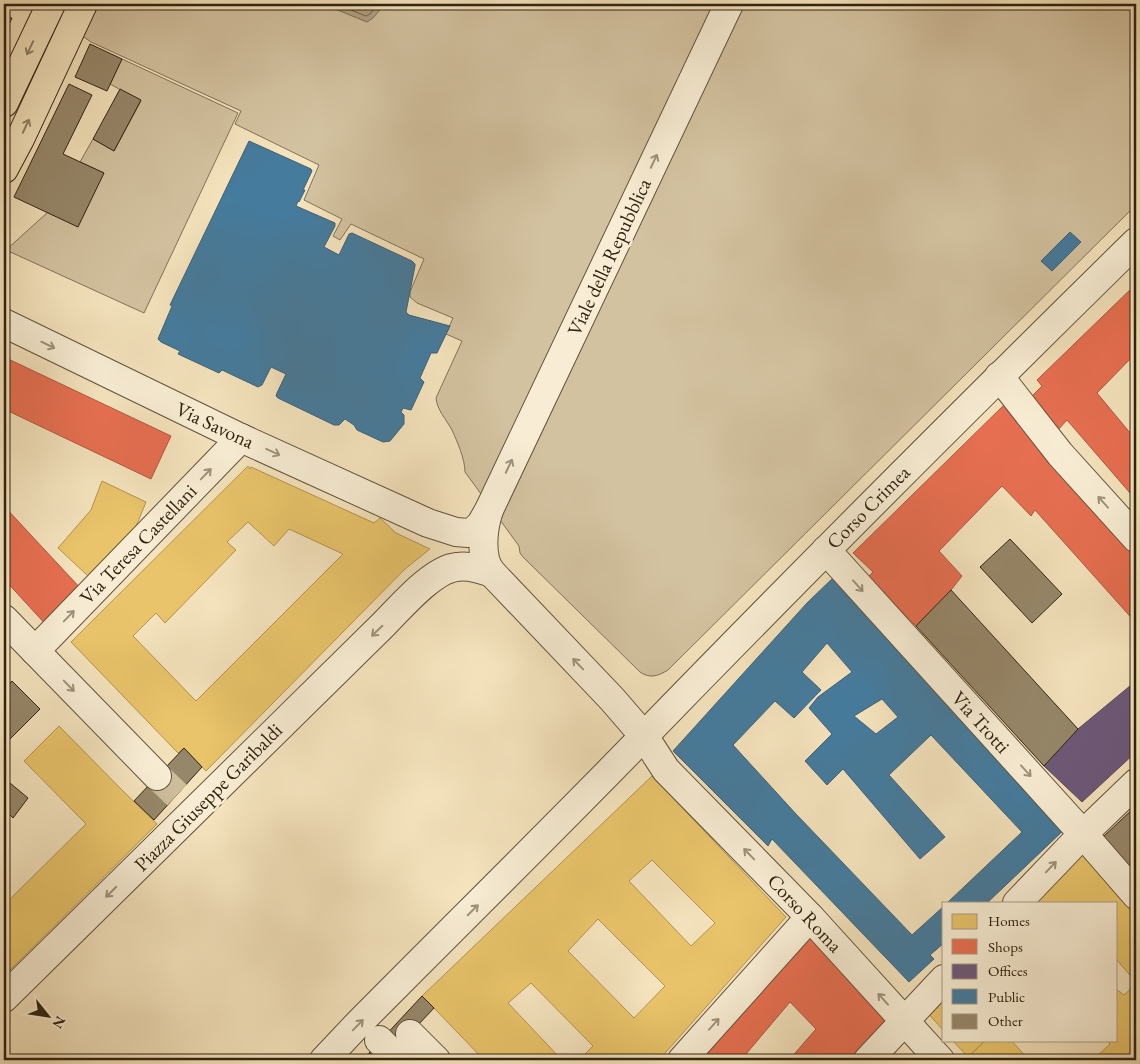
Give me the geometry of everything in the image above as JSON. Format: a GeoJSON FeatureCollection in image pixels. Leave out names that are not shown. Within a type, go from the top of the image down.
{"type":"FeatureCollection","features":[{"type":"Feature","properties":{"kind":"main road"},"geometry":{"type":"LineString","coordinates":[[4,103],[51,4]]}},
{"type":"Feature","properties":{"kind":"main road"},"geometry":{"type":"LineString","coordinates":[[4,169],[83,4]]}},
{"type":"Feature","properties":{"kind":"street","name":"Viale della Repubblica"},"geometry":{"type":"LineString","coordinates":[[488,510],[729,4]]}},
{"type":"Feature","properties":{"kind":"street","name":"Corso Crimea"},"geometry":{"type":"LineString","coordinates":[[324,1060],[391,1025],[604,777],[999,376],[1136,242]]}},
{"type":"Feature","properties":{"kind":"street","name":"Via Savona"},"geometry":{"type":"LineString","coordinates":[[4,324],[241,438],[428,523],[456,532],[468,533],[474,531],[481,524],[488,510]]}},
{"type":"Feature","properties":{"kind":"street"},"geometry":{"type":"LineString","coordinates":[[999,376],[1060,454],[1136,538]]}},
{"type":"Feature","properties":{"kind":"street","name":"Via Teresa Castellani"},"geometry":{"type":"LineString","coordinates":[[35,651],[241,438]]}},
{"type":"Feature","properties":{"kind":"street"},"geometry":{"type":"LineString","coordinates":[[488,510],[484,552],[486,563],[492,573],[612,699],[644,736]]}},
{"type":"Feature","properties":{"kind":"street"},"geometry":{"type":"LineString","coordinates":[[412,597],[435,568],[443,553],[444,545],[441,537],[436,529],[428,523]]}},
{"type":"Feature","properties":{"kind":"street","name":"Via Trotti"},"geometry":{"type":"LineString","coordinates":[[826,550],[1136,895]]}},
{"type":"Feature","properties":{"kind":"street"},"geometry":{"type":"LineString","coordinates":[[412,597],[435,576],[448,569],[459,566],[492,573]]}},
{"type":"Feature","properties":{"kind":"street","name":"Piazza Giuseppe Garibaldi"},"geometry":{"type":"LineString","coordinates":[[4,998],[412,597]]}},
{"type":"Feature","properties":{"kind":"street"},"geometry":{"type":"LineString","coordinates":[[4,619],[158,776]]}},
{"type":"Feature","properties":{"kind":"street"},"geometry":{"type":"LineString","coordinates":[[612,699],[624,706],[650,712],[661,711],[678,700]]}},
{"type":"Feature","properties":{"kind":"street","name":"Corso Roma"},"geometry":{"type":"LineString","coordinates":[[644,736],[666,770],[810,917],[940,1060]]}},
{"type":"Feature","properties":{"kind":"street"},"geometry":{"type":"LineString","coordinates":[[1018,902],[1083,834],[1136,783]]}},
{"type":"Feature","properties":{"kind":"street"},"geometry":{"type":"LineString","coordinates":[[152,852],[183,811],[184,806],[177,795]]}},
{"type":"Feature","properties":{"kind":"street"},"geometry":{"type":"LineString","coordinates":[[682,1060],[810,917]]}},
{"type":"Feature","properties":{"kind":"street"},"geometry":{"type":"LineString","coordinates":[[868,1060],[942,982]]}},
{"type":"Feature","properties":{"kind":"street"},"geometry":{"type":"LineString","coordinates":[[391,1025],[392,1053],[410,1056],[415,1060]]}},
{"type":"Feature","properties":{"kind":"street"},"geometry":{"type":"LineString","coordinates":[[391,1025],[436,1060]]}},
{"type":"Feature","properties":{"kind":"shaded area"},"geometry":{"type":"Polygon","coordinates":[[[97,4],[1136,4],[1136,205],[668,670],[651,676],[640,672],[523,557],[519,546],[465,472],[464,462],[458,445],[436,398],[462,341],[446,334],[453,318],[417,303],[410,297],[410,292],[424,259],[351,224],[340,240],[333,236],[342,219],[304,200],[319,165],[235,124],[241,111],[91,42],[81,35],[97,4]]]}},
{"type":"Feature","properties":{"kind":"shaded area"},"geometry":{"type":"Polygon","coordinates":[[[122,59],[238,113],[144,313],[6,250],[48,212],[104,173],[80,162],[93,139],[114,151],[141,101],[110,84],[122,59]]]}},
{"type":"Feature","properties":{"kind":"water"},"geometry":{"type":"Polygon","coordinates":[[[323,4],[385,4],[367,22],[323,4]]]}},
{"type":"Feature","properties":{"kind":"building: Homes"},"geometry":{"type":"Polygon","coordinates":[[[248,466],[250,469],[251,467],[374,523],[380,518],[396,533],[430,549],[405,569],[206,771],[184,748],[178,753],[71,642],[248,466]],[[248,522],[227,542],[236,550],[165,623],[156,613],[133,636],[196,701],[343,554],[289,529],[274,546],[248,522]]]}},
{"type":"Feature","properties":{"kind":"building: Homes"},"geometry":{"type":"Polygon","coordinates":[[[102,481],[146,502],[133,534],[88,576],[58,548],[91,510],[102,481]]]}},
{"type":"Feature","properties":{"kind":"building: Homes"},"geometry":{"type":"Polygon","coordinates":[[[59,726],[157,824],[4,976],[4,905],[86,824],[24,761],[59,726]]]}},
{"type":"Feature","properties":{"kind":"building: Homes"},"geometry":{"type":"Polygon","coordinates":[[[652,776],[786,917],[659,1060],[579,1060],[593,1046],[531,983],[508,1003],[562,1060],[484,1060],[422,996],[652,776]],[[652,860],[629,881],[691,946],[715,923],[652,860]],[[598,919],[568,951],[634,1018],[665,986],[598,919]]]}},
{"type":"Feature","properties":{"kind":"building: Homes"},"geometry":{"type":"Polygon","coordinates":[[[1084,854],[1136,917],[1136,982],[1118,961],[1118,902],[1032,902],[1084,854]]]}},
{"type":"Feature","properties":{"kind":"building: Homes"},"geometry":{"type":"Polygon","coordinates":[[[1136,984],[1136,1049],[1127,1057],[1130,1060],[1093,1060],[1110,1044],[1108,1042],[1118,1042],[1118,990],[1124,995],[1136,984]]]}},
{"type":"Feature","properties":{"kind":"building: Homes"},"geometry":{"type":"Polygon","coordinates":[[[942,993],[942,1029],[925,1010],[942,993]]]}},
{"type":"Feature","properties":{"kind":"building: Homes"},"geometry":{"type":"Polygon","coordinates":[[[954,1042],[984,1042],[968,1057],[954,1042]]]}},
{"type":"Feature","properties":{"kind":"building: Homes"},"geometry":{"type":"Polygon","coordinates":[[[984,1042],[1013,1042],[1029,1060],[971,1060],[968,1057],[984,1042]]]}},
{"type":"Feature","properties":{"kind":"building: Homes"},"geometry":{"type":"Polygon","coordinates":[[[369,1053],[377,1060],[361,1060],[369,1053]]]}},
{"type":"Feature","properties":{"kind":"building: Shops"},"geometry":{"type":"Polygon","coordinates":[[[1136,284],[1136,353],[1097,393],[1136,440],[1136,500],[1067,420],[1057,431],[1029,399],[1042,386],[1037,380],[1136,284]]]}},
{"type":"Feature","properties":{"kind":"building: Shops"},"geometry":{"type":"Polygon","coordinates":[[[4,357],[171,436],[151,479],[4,409],[4,357]]]}},
{"type":"Feature","properties":{"kind":"building: Shops"},"geometry":{"type":"Polygon","coordinates":[[[1007,402],[1136,547],[1136,623],[1035,510],[1031,516],[1002,486],[939,551],[962,576],[916,626],[868,577],[873,572],[853,553],[1007,402]]]}},
{"type":"Feature","properties":{"kind":"building: Shops"},"geometry":{"type":"Polygon","coordinates":[[[4,506],[83,591],[48,627],[4,579],[4,506]]]}},
{"type":"Feature","properties":{"kind":"building: Shops"},"geometry":{"type":"Polygon","coordinates":[[[811,935],[894,1026],[857,1060],[789,1060],[816,1029],[790,1002],[741,1060],[698,1060],[811,935]]]}},
{"type":"Feature","properties":{"kind":"building: Offices"},"geometry":{"type":"Polygon","coordinates":[[[1136,681],[1136,752],[1082,802],[1044,766],[1078,729],[1136,681]]]}},
{"type":"Feature","properties":{"kind":"building: Public"},"geometry":{"type":"Polygon","coordinates":[[[249,141],[311,169],[312,171],[303,190],[305,190],[296,206],[335,223],[324,247],[339,255],[349,234],[352,233],[412,261],[415,266],[406,312],[409,315],[450,326],[437,353],[431,353],[420,378],[424,382],[411,410],[403,408],[401,412],[404,415],[404,424],[390,441],[383,442],[357,430],[354,425],[345,419],[339,425],[334,425],[278,398],[276,396],[277,393],[286,374],[271,367],[262,385],[258,387],[222,370],[219,373],[178,354],[180,351],[158,339],[172,306],[170,305],[249,141]]]}},
{"type":"Feature","properties":{"kind":"building: Public"},"geometry":{"type":"Polygon","coordinates":[[[1070,232],[1081,242],[1052,271],[1041,261],[1070,232]]]}},
{"type":"Feature","properties":{"kind":"building: Public"},"geometry":{"type":"Polygon","coordinates":[[[835,576],[1068,826],[988,902],[948,902],[1022,832],[931,735],[889,775],[945,837],[920,859],[843,769],[827,785],[805,761],[832,734],[809,708],[818,697],[852,672],[827,643],[802,672],[821,690],[794,718],[775,701],[733,745],[912,935],[942,908],[942,945],[930,955],[934,959],[909,982],[772,839],[768,846],[673,751],[807,603],[835,576]],[[882,699],[854,716],[876,734],[898,717],[882,699]]]}},
{"type":"Feature","properties":{"kind":"building: Other"},"geometry":{"type":"Polygon","coordinates":[[[7,17],[12,18],[7,29],[4,28],[4,24],[7,17]]]}},
{"type":"Feature","properties":{"kind":"building: Other"},"geometry":{"type":"Polygon","coordinates":[[[90,44],[122,59],[107,91],[75,77],[90,44]]]}},
{"type":"Feature","properties":{"kind":"building: Other"},"geometry":{"type":"Polygon","coordinates":[[[69,84],[92,95],[63,154],[104,173],[78,227],[14,197],[69,84]]]}},
{"type":"Feature","properties":{"kind":"building: Other"},"geometry":{"type":"Polygon","coordinates":[[[120,89],[141,100],[114,151],[93,139],[120,89]]]}},
{"type":"Feature","properties":{"kind":"building: Other"},"geometry":{"type":"Polygon","coordinates":[[[1010,539],[1062,594],[1032,623],[980,567],[1010,539]]]}},
{"type":"Feature","properties":{"kind":"building: Other"},"geometry":{"type":"Polygon","coordinates":[[[951,590],[1078,729],[1044,766],[916,626],[951,590]]]}},
{"type":"Feature","properties":{"kind":"building: Other"},"geometry":{"type":"Polygon","coordinates":[[[12,681],[40,709],[6,743],[4,750],[4,729],[8,724],[4,721],[4,690],[12,681]]]}},
{"type":"Feature","properties":{"kind":"building: Other"},"geometry":{"type":"Polygon","coordinates":[[[184,748],[202,767],[154,820],[134,801],[184,748]]]}},
{"type":"Feature","properties":{"kind":"building: Other"},"geometry":{"type":"Polygon","coordinates":[[[4,778],[28,798],[13,818],[4,809],[4,778]]]}},
{"type":"Feature","properties":{"kind":"building: Other"},"geometry":{"type":"Polygon","coordinates":[[[1136,806],[1136,875],[1103,837],[1136,806]]]}},
{"type":"Feature","properties":{"kind":"building: Other"},"geometry":{"type":"Polygon","coordinates":[[[422,996],[434,1008],[385,1060],[377,1060],[369,1053],[422,996]]]}},
{"type":"Feature","properties":{"kind":"tunnel"},"geometry":{"type":"LineString","coordinates":[[157,776],[177,795]]}}]}
